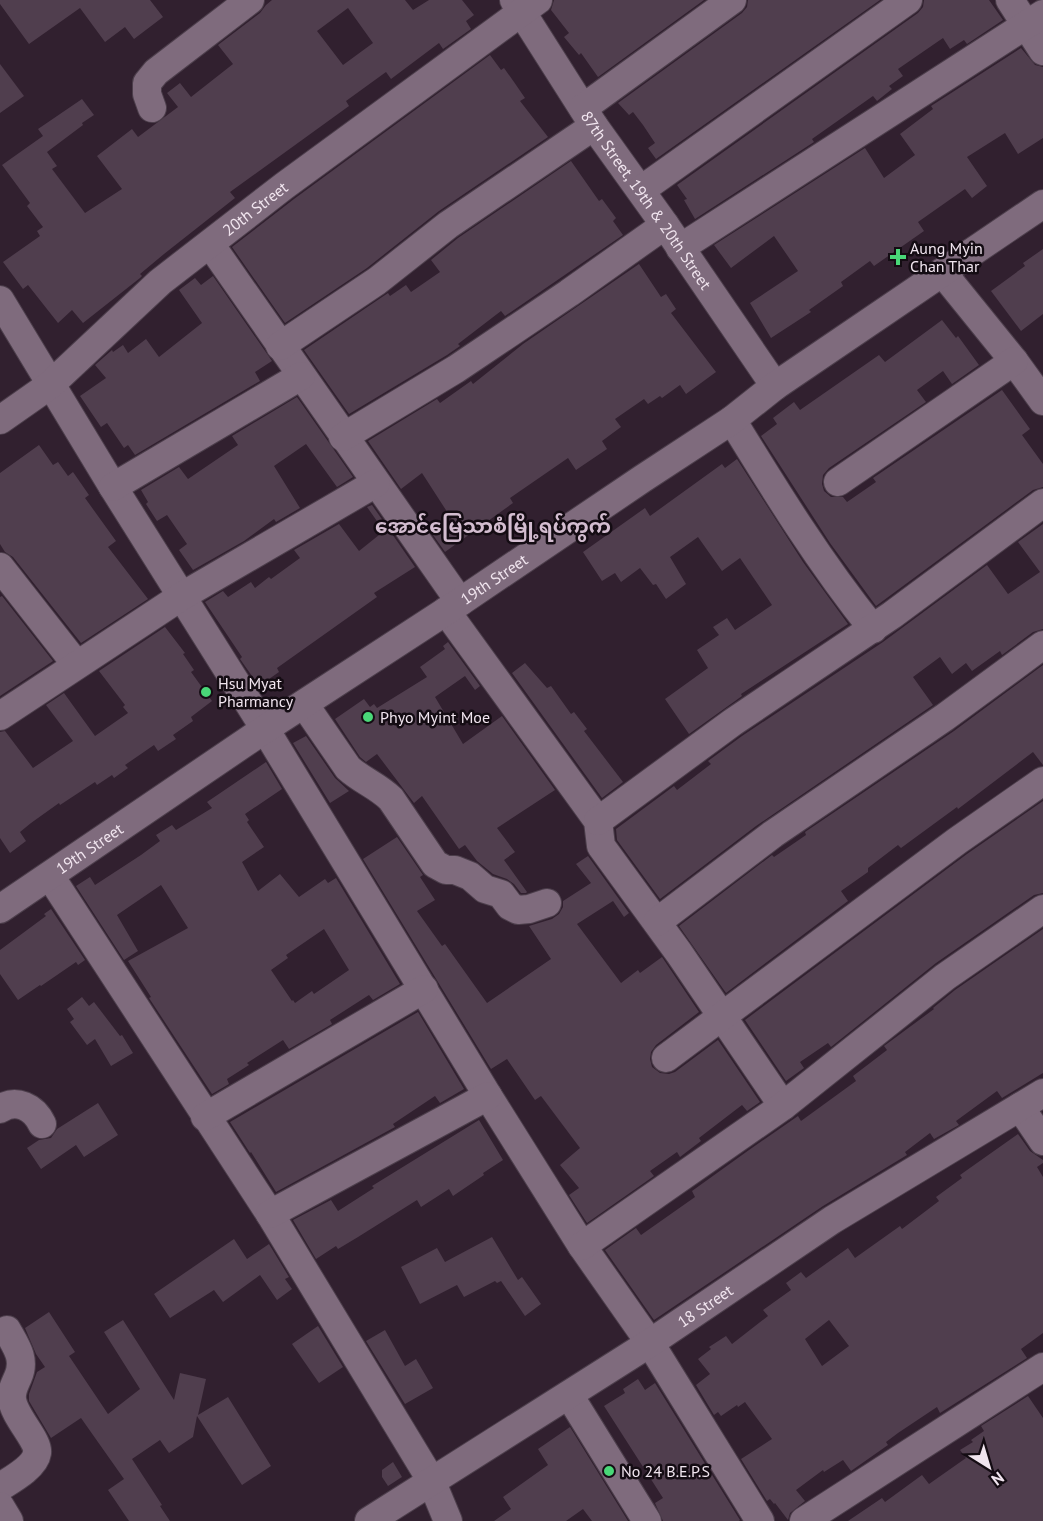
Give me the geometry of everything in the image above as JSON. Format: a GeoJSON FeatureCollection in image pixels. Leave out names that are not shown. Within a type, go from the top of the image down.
{"type":"FeatureCollection","features":[{"type":"Feature","properties":{"kind":"street"},"geometry":{"type":"LineString","coordinates":[[152,108],[147,94],[147,83],[156,72],[250,0]]}},
{"type":"Feature","properties":{"kind":"street"},"geometry":{"type":"LineString","coordinates":[[280,346],[377,281],[588,117],[732,0]]}},
{"type":"Feature","properties":{"kind":"street"},"geometry":{"type":"LineString","coordinates":[[641,190],[908,0]]}},
{"type":"Feature","properties":{"kind":"street"},"geometry":{"type":"LineString","coordinates":[[1010,0],[1035,19],[1043,51]]}},
{"type":"Feature","properties":{"kind":"street","name":"87th Street, 19th & 20th Street"},"geometry":{"type":"LineString","coordinates":[[525,4],[588,117],[673,236],[775,386]]}},
{"type":"Feature","properties":{"kind":"street","name":"20th Street"},"geometry":{"type":"LineString","coordinates":[[0,420],[50,385],[160,282],[525,4]]}},
{"type":"Feature","properties":{"kind":"street"},"geometry":{"type":"LineString","coordinates":[[344,437],[456,369],[569,293],[673,236],[1035,19]]}},
{"type":"Feature","properties":{"kind":"street","name":"19th Street"},"geometry":{"type":"LineString","coordinates":[[0,909],[265,729],[453,607],[732,420],[775,386],[1043,204]]}},
{"type":"Feature","properties":{"kind":"street"},"geometry":{"type":"LineString","coordinates":[[210,244],[376,483],[453,607],[598,821],[601,846],[657,922],[783,1106]]}},
{"type":"Feature","properties":{"kind":"street"},"geometry":{"type":"LineString","coordinates":[[942,272],[1014,361],[1043,401]]}},
{"type":"Feature","properties":{"kind":"street"},"geometry":{"type":"LineString","coordinates":[[0,300],[488,1096],[582,1246],[650,1344],[760,1521]]}},
{"type":"Feature","properties":{"kind":"street"},"geometry":{"type":"LineString","coordinates":[[838,482],[1014,361]]}},
{"type":"Feature","properties":{"kind":"street"},"geometry":{"type":"LineString","coordinates":[[113,487],[301,376]]}},
{"type":"Feature","properties":{"kind":"street"},"geometry":{"type":"LineString","coordinates":[[732,420],[792,518],[842,590],[873,628]]}},
{"type":"Feature","properties":{"kind":"street"},"geometry":{"type":"LineString","coordinates":[[0,716],[182,596],[376,483]]}},
{"type":"Feature","properties":{"kind":"street"},"geometry":{"type":"LineString","coordinates":[[598,821],[733,722],[873,628],[1043,503]]}},
{"type":"Feature","properties":{"kind":"street"},"geometry":{"type":"LineString","coordinates":[[0,567],[76,664]]}},
{"type":"Feature","properties":{"kind":"street"},"geometry":{"type":"LineString","coordinates":[[657,922],[773,834],[945,717],[1043,645]]}},
{"type":"Feature","properties":{"kind":"street"},"geometry":{"type":"LineString","coordinates":[[304,704],[348,768],[357,777],[383,791],[391,799],[435,864],[446,870],[455,870],[470,876],[485,889],[501,894],[510,906],[518,910],[547,903]]}},
{"type":"Feature","properties":{"kind":"street"},"geometry":{"type":"LineString","coordinates":[[666,1058],[957,841],[1043,781]]}},
{"type":"Feature","properties":{"kind":"street"},"geometry":{"type":"LineString","coordinates":[[50,876],[270,1214],[431,1480],[448,1521]]}},
{"type":"Feature","properties":{"kind":"street"},"geometry":{"type":"LineString","coordinates":[[582,1246],[783,1106],[945,977],[1043,909]]}},
{"type":"Feature","properties":{"kind":"street"},"geometry":{"type":"LineString","coordinates":[[205,1117],[424,989]]}},
{"type":"Feature","properties":{"kind":"street"},"geometry":{"type":"LineString","coordinates":[[270,1214],[488,1096]]}},
{"type":"Feature","properties":{"kind":"street"},"geometry":{"type":"LineString","coordinates":[[1032,1100],[1043,1141]]}},
{"type":"Feature","properties":{"kind":"street","name":"18 Street"},"geometry":{"type":"LineString","coordinates":[[369,1521],[650,1344],[832,1220],[1032,1100]]}},
{"type":"Feature","properties":{"kind":"street"},"geometry":{"type":"LineString","coordinates":[[0,1109],[8,1104],[21,1104],[38,1116],[42,1124]]}},
{"type":"Feature","properties":{"kind":"street"},"geometry":{"type":"LineString","coordinates":[[0,1487],[31,1464],[37,1454],[35,1443],[16,1412],[12,1399],[22,1355],[7,1330]]}},
{"type":"Feature","properties":{"kind":"street"},"geometry":{"type":"LineString","coordinates":[[804,1521],[1043,1367]]}},
{"type":"Feature","properties":{"kind":"street"},"geometry":{"type":"LineString","coordinates":[[569,1395],[647,1521]]}},
{"type":"Feature","properties":{"kind":"street"},"geometry":{"type":"LineString","coordinates":[[0,1506],[9,1521]]}},
{"type":"Feature","properties":{"kind":"building"},"geometry":{"type":"Polygon","coordinates":[[[0,0],[150,0],[163,17],[134,39],[125,27],[105,42],[80,8],[29,44],[0,4],[0,0]]]}},
{"type":"Feature","properties":{"kind":"building"},"geometry":{"type":"Polygon","coordinates":[[[272,0],[405,0],[413,10],[429,0],[462,0],[474,15],[466,21],[471,29],[443,49],[439,43],[391,79],[386,72],[346,101],[349,106],[230,192],[235,198],[164,254],[140,274],[142,276],[140,278],[83,323],[72,310],[58,323],[28,285],[23,289],[3,262],[40,236],[37,231],[43,227],[27,206],[30,203],[2,165],[43,136],[38,129],[82,99],[94,115],[47,152],[57,166],[52,169],[85,213],[122,189],[97,156],[132,129],[138,137],[178,107],[167,93],[180,83],[191,97],[233,64],[218,45],[260,13],[272,0]],[[348,8],[317,31],[343,65],[373,43],[348,8]]]}},
{"type":"Feature","properties":{"kind":"building"},"geometry":{"type":"Polygon","coordinates":[[[554,0],[704,0],[598,77],[581,53],[579,55],[564,37],[569,33],[551,10],[554,0]]]}},
{"type":"Feature","properties":{"kind":"building"},"geometry":{"type":"Polygon","coordinates":[[[748,0],[880,0],[656,159],[648,148],[655,143],[643,125],[633,112],[629,115],[618,103],[742,13],[747,7],[748,0]]]}},
{"type":"Feature","properties":{"kind":"building"},"geometry":{"type":"Polygon","coordinates":[[[924,0],[989,0],[1003,20],[967,44],[964,40],[950,49],[943,38],[898,69],[903,76],[889,86],[892,89],[877,101],[873,96],[812,139],[814,142],[695,219],[684,200],[687,199],[677,185],[918,13],[923,7],[924,0]]]}},
{"type":"Feature","properties":{"kind":"building"},"geometry":{"type":"Polygon","coordinates":[[[1021,48],[1035,65],[1043,67],[1043,138],[1018,154],[1005,133],[967,157],[987,186],[972,198],[965,189],[918,222],[924,231],[874,266],[870,261],[841,282],[843,286],[809,310],[811,312],[771,338],[750,303],[798,271],[774,236],[731,268],[714,245],[865,148],[884,178],[915,155],[900,134],[933,109],[931,106],[1021,48]]]}},
{"type":"Feature","properties":{"kind":"building"},"geometry":{"type":"Polygon","coordinates":[[[490,55],[501,70],[504,68],[514,82],[525,98],[520,101],[548,137],[439,211],[367,268],[285,323],[232,247],[490,55]]]}},
{"type":"Feature","properties":{"kind":"building"},"geometry":{"type":"Polygon","coordinates":[[[0,64],[24,96],[0,113],[0,64]]]}},
{"type":"Feature","properties":{"kind":"building"},"geometry":{"type":"Polygon","coordinates":[[[571,161],[599,201],[602,199],[616,218],[613,221],[623,235],[505,316],[501,311],[447,355],[349,414],[304,350],[388,293],[390,296],[406,285],[411,292],[440,272],[431,260],[458,238],[571,161]]]}},
{"type":"Feature","properties":{"kind":"building"},"geometry":{"type":"Polygon","coordinates":[[[1043,249],[1043,314],[1021,331],[991,291],[1025,266],[1023,263],[1043,249]]]}},
{"type":"Feature","properties":{"kind":"building"},"geometry":{"type":"Polygon","coordinates":[[[639,264],[661,297],[666,294],[676,309],[671,313],[716,372],[686,394],[680,385],[662,398],[660,396],[648,404],[644,399],[615,419],[621,427],[602,441],[607,449],[576,470],[568,458],[510,498],[513,503],[445,552],[433,535],[453,521],[422,473],[401,489],[368,441],[437,399],[440,403],[471,381],[473,384],[523,344],[639,264]]]}},
{"type":"Feature","properties":{"kind":"building"},"geometry":{"type":"Polygon","coordinates":[[[213,276],[272,361],[255,372],[260,381],[135,455],[128,445],[124,448],[107,423],[101,427],[80,396],[106,378],[95,365],[112,350],[113,352],[123,345],[128,353],[146,339],[159,357],[202,323],[179,290],[195,278],[201,285],[213,276]]]}},
{"type":"Feature","properties":{"kind":"building"},"geometry":{"type":"Polygon","coordinates":[[[942,320],[956,338],[958,336],[979,365],[952,384],[943,371],[917,390],[926,402],[829,468],[823,475],[824,491],[831,497],[843,497],[847,502],[876,482],[873,478],[1002,390],[1030,429],[1022,435],[1043,464],[1043,487],[1033,490],[876,606],[830,543],[761,436],[777,424],[773,418],[794,402],[800,410],[879,355],[885,362],[942,320]]]}},
{"type":"Feature","properties":{"kind":"building"},"geometry":{"type":"Polygon","coordinates":[[[297,397],[353,477],[337,487],[306,444],[274,466],[300,508],[276,522],[274,519],[244,541],[193,570],[179,550],[187,544],[167,515],[157,521],[146,504],[148,502],[141,490],[179,467],[188,479],[238,445],[232,436],[297,397]]]}},
{"type":"Feature","properties":{"kind":"building"},"geometry":{"type":"Polygon","coordinates":[[[39,445],[53,465],[58,462],[68,476],[73,472],[89,495],[85,498],[116,541],[108,547],[148,599],[81,643],[13,557],[5,552],[0,544],[0,473],[39,445]]]}},
{"type":"Feature","properties":{"kind":"building"},"geometry":{"type":"Polygon","coordinates":[[[737,459],[803,562],[848,624],[741,694],[742,696],[689,734],[665,699],[708,668],[697,650],[719,635],[713,627],[727,618],[735,630],[772,605],[740,558],[722,571],[698,537],[670,557],[686,584],[666,599],[656,584],[653,585],[640,568],[621,582],[615,573],[602,581],[583,552],[645,508],[650,516],[722,464],[725,468],[737,459]]]}},
{"type":"Feature","properties":{"kind":"building"},"geometry":{"type":"Polygon","coordinates":[[[372,505],[415,567],[374,593],[377,597],[277,668],[279,672],[259,686],[205,602],[223,591],[228,597],[251,582],[255,588],[269,577],[271,579],[300,558],[294,550],[339,524],[359,551],[384,531],[367,507],[372,505]]]}},
{"type":"Feature","properties":{"kind":"building"},"geometry":{"type":"Polygon","coordinates":[[[1043,524],[1043,629],[1033,632],[1002,655],[1000,651],[972,671],[966,663],[952,674],[940,657],[913,677],[933,705],[756,826],[660,899],[617,840],[616,829],[674,786],[677,790],[711,764],[708,761],[742,736],[883,642],[987,565],[1008,594],[1040,572],[1018,542],[1043,524]]]}},
{"type":"Feature","properties":{"kind":"building"},"geometry":{"type":"Polygon","coordinates":[[[2,596],[53,661],[0,696],[0,597],[2,596]]]}},
{"type":"Feature","properties":{"kind":"building"},"geometry":{"type":"Polygon","coordinates":[[[165,627],[185,653],[183,654],[194,670],[191,672],[212,701],[191,717],[193,721],[173,735],[176,739],[158,751],[154,745],[125,765],[128,768],[114,778],[112,775],[97,785],[95,782],[31,823],[20,832],[26,841],[10,853],[0,838],[0,732],[5,731],[33,768],[73,741],[46,705],[64,693],[95,736],[128,713],[123,707],[125,705],[99,671],[165,627]]]}},
{"type":"Feature","properties":{"kind":"building"},"geometry":{"type":"Polygon","coordinates":[[[448,642],[480,686],[475,690],[465,676],[435,697],[463,744],[502,716],[555,790],[497,828],[515,852],[504,860],[526,893],[521,893],[507,879],[493,874],[477,861],[465,845],[459,849],[422,796],[414,803],[377,754],[366,762],[360,757],[335,719],[364,699],[370,707],[374,704],[377,708],[427,677],[420,667],[445,649],[443,646],[448,642]]]}},
{"type":"Feature","properties":{"kind":"building"},"geometry":{"type":"Polygon","coordinates":[[[525,663],[547,688],[551,686],[571,714],[574,712],[587,729],[584,731],[623,782],[602,798],[512,673],[525,663]]]}},
{"type":"Feature","properties":{"kind":"building"},"geometry":{"type":"Polygon","coordinates":[[[1043,665],[1043,765],[1033,752],[958,809],[957,807],[901,848],[898,845],[868,868],[868,872],[841,891],[848,901],[726,993],[679,926],[772,855],[774,857],[806,835],[805,832],[954,731],[1043,665]]]}},
{"type":"Feature","properties":{"kind":"building"},"geometry":{"type":"Polygon","coordinates":[[[306,736],[335,778],[349,791],[330,803],[293,743],[306,736]]]}},
{"type":"Feature","properties":{"kind":"building"},"geometry":{"type":"Polygon","coordinates":[[[266,762],[282,789],[245,814],[249,820],[247,822],[264,847],[242,862],[258,891],[280,874],[299,897],[325,879],[328,883],[336,878],[400,984],[373,1000],[369,995],[330,1020],[332,1024],[289,1049],[283,1040],[247,1063],[249,1065],[227,1079],[229,1084],[212,1094],[149,998],[151,997],[128,961],[188,928],[161,885],[117,915],[138,951],[124,960],[76,886],[90,877],[95,885],[160,841],[156,835],[172,825],[176,830],[212,808],[207,802],[266,762]],[[324,929],[286,955],[288,958],[271,970],[295,1003],[312,991],[314,994],[349,970],[324,929]]]}},
{"type":"Feature","properties":{"kind":"building"},"geometry":{"type":"Polygon","coordinates":[[[1043,801],[1043,893],[1034,895],[936,963],[831,1047],[828,1043],[800,1062],[804,1068],[786,1081],[745,1020],[967,854],[1043,801]]]}},
{"type":"Feature","properties":{"kind":"building"},"geometry":{"type":"Polygon","coordinates":[[[397,837],[423,875],[420,877],[435,900],[417,911],[442,946],[445,944],[487,1003],[551,959],[529,926],[552,919],[559,914],[563,901],[591,883],[576,864],[588,856],[629,913],[624,917],[613,901],[577,924],[621,983],[638,970],[640,973],[662,957],[699,1012],[656,1045],[651,1052],[652,1067],[660,1073],[675,1072],[718,1040],[760,1102],[747,1111],[742,1105],[699,1138],[701,1141],[680,1157],[677,1152],[650,1171],[654,1176],[587,1223],[569,1195],[579,1188],[560,1165],[580,1148],[541,1096],[535,1100],[507,1059],[491,1069],[363,859],[397,837]]]}},
{"type":"Feature","properties":{"kind":"building"},"geometry":{"type":"Polygon","coordinates":[[[51,909],[85,960],[78,965],[76,962],[18,1000],[0,974],[0,950],[46,916],[44,914],[51,909]]]}},
{"type":"Feature","properties":{"kind":"building"},"geometry":{"type":"Polygon","coordinates":[[[1043,929],[1043,1073],[1002,1098],[997,1091],[956,1121],[959,1125],[934,1139],[930,1133],[905,1152],[907,1155],[823,1206],[654,1320],[605,1250],[636,1228],[641,1235],[695,1197],[692,1191],[749,1150],[798,1116],[801,1121],[856,1081],[853,1076],[887,1050],[884,1046],[934,1009],[955,990],[1043,929]]]}},
{"type":"Feature","properties":{"kind":"building"},"geometry":{"type":"Polygon","coordinates":[[[82,997],[89,1006],[94,1002],[120,1036],[122,1035],[133,1053],[111,1066],[95,1039],[87,1045],[70,1022],[74,1019],[67,1009],[82,997]]]}},
{"type":"Feature","properties":{"kind":"building"},"geometry":{"type":"Polygon","coordinates":[[[418,1012],[464,1089],[440,1103],[435,1096],[393,1124],[395,1127],[276,1192],[230,1122],[418,1012]]]}},
{"type":"Feature","properties":{"kind":"building"},"geometry":{"type":"Polygon","coordinates":[[[98,1103],[118,1135],[84,1157],[76,1145],[41,1169],[27,1148],[39,1140],[51,1138],[57,1129],[98,1103]]]}},
{"type":"Feature","properties":{"kind":"building"},"geometry":{"type":"Polygon","coordinates":[[[479,1120],[503,1160],[453,1196],[449,1189],[421,1207],[417,1200],[338,1249],[336,1246],[316,1259],[293,1220],[331,1200],[338,1211],[374,1188],[372,1186],[479,1120]]]}},
{"type":"Feature","properties":{"kind":"building"},"geometry":{"type":"Polygon","coordinates":[[[1018,1134],[1030,1151],[1043,1160],[1043,1163],[1037,1167],[1043,1177],[1043,1333],[1021,1349],[1027,1358],[940,1413],[937,1407],[898,1433],[886,1442],[888,1445],[851,1471],[843,1460],[824,1472],[823,1470],[796,1490],[805,1501],[790,1513],[788,1520],[775,1503],[770,1499],[767,1501],[741,1459],[772,1439],[745,1402],[721,1416],[718,1412],[714,1415],[696,1385],[710,1374],[698,1359],[711,1349],[709,1347],[726,1336],[732,1344],[768,1316],[763,1310],[791,1290],[786,1283],[801,1272],[806,1278],[848,1248],[855,1258],[900,1226],[902,1229],[939,1201],[936,1197],[962,1178],[960,1175],[1018,1134]],[[829,1320],[805,1339],[822,1366],[849,1346],[829,1320]]]}},
{"type":"Feature","properties":{"kind":"building"},"geometry":{"type":"Polygon","coordinates":[[[492,1237],[518,1280],[522,1277],[541,1304],[525,1316],[501,1281],[497,1283],[495,1281],[464,1297],[457,1285],[420,1304],[401,1267],[437,1248],[445,1262],[492,1237]]]}},
{"type":"Feature","properties":{"kind":"building"},"geometry":{"type":"Polygon","coordinates":[[[234,1239],[247,1259],[269,1244],[289,1277],[285,1279],[292,1289],[277,1300],[260,1275],[223,1302],[214,1290],[170,1318],[154,1294],[234,1239]]]}},
{"type":"Feature","properties":{"kind":"building"},"geometry":{"type":"Polygon","coordinates":[[[49,1312],[75,1352],[69,1356],[108,1414],[140,1389],[104,1332],[123,1320],[174,1400],[180,1373],[206,1379],[198,1415],[228,1397],[271,1466],[242,1485],[197,1416],[193,1437],[169,1453],[160,1440],[132,1459],[170,1521],[129,1521],[108,1490],[124,1479],[81,1418],[51,1438],[29,1401],[29,1394],[37,1372],[45,1367],[36,1354],[25,1328],[49,1312]]]}},
{"type":"Feature","properties":{"kind":"building"},"geometry":{"type":"Polygon","coordinates":[[[318,1326],[343,1367],[319,1383],[292,1344],[318,1326]]]}},
{"type":"Feature","properties":{"kind":"building"},"geometry":{"type":"Polygon","coordinates":[[[385,1330],[405,1366],[416,1359],[433,1388],[405,1404],[366,1341],[385,1330]]]}},
{"type":"Feature","properties":{"kind":"building"},"geometry":{"type":"Polygon","coordinates":[[[638,1379],[645,1390],[655,1383],[739,1521],[663,1521],[655,1503],[663,1498],[604,1406],[625,1393],[623,1389],[638,1379]]]}},
{"type":"Feature","properties":{"kind":"building"},"geometry":{"type":"Polygon","coordinates":[[[1028,1396],[1043,1418],[1043,1521],[848,1521],[882,1498],[885,1502],[922,1475],[929,1484],[966,1458],[960,1450],[984,1431],[981,1426],[1028,1396]]]}},
{"type":"Feature","properties":{"kind":"building"},"geometry":{"type":"Polygon","coordinates":[[[570,1427],[628,1521],[592,1521],[583,1509],[566,1521],[494,1521],[511,1509],[503,1497],[548,1465],[538,1449],[570,1427]]]}},
{"type":"Feature","properties":{"kind":"building"},"geometry":{"type":"Polygon","coordinates":[[[393,1462],[402,1477],[388,1486],[382,1477],[382,1470],[393,1462]]]}},
{"type":"Feature","properties":{"kind":"place","name":"Aung Myin Chan Thar"},"geometry":{"type":"Point","coordinates":[898,257]}},
{"type":"Feature","properties":{"kind":"place","name":"Hsu Myat Pharmancy"},"geometry":{"type":"Point","coordinates":[206,692]}},
{"type":"Feature","properties":{"kind":"place","name":"Phyo Myint Moe"},"geometry":{"type":"Point","coordinates":[368,717]}},
{"type":"Feature","properties":{"kind":"place","name":"No 24 B.E.P.S"},"geometry":{"type":"Point","coordinates":[609,1471]}},
{"type":"Feature","properties":{"kind":"district","name":"အောင်မြေသာစံမြို့ရပ်ကွက်"},"geometry":{"type":"Point","coordinates":[493,526]}}]}
